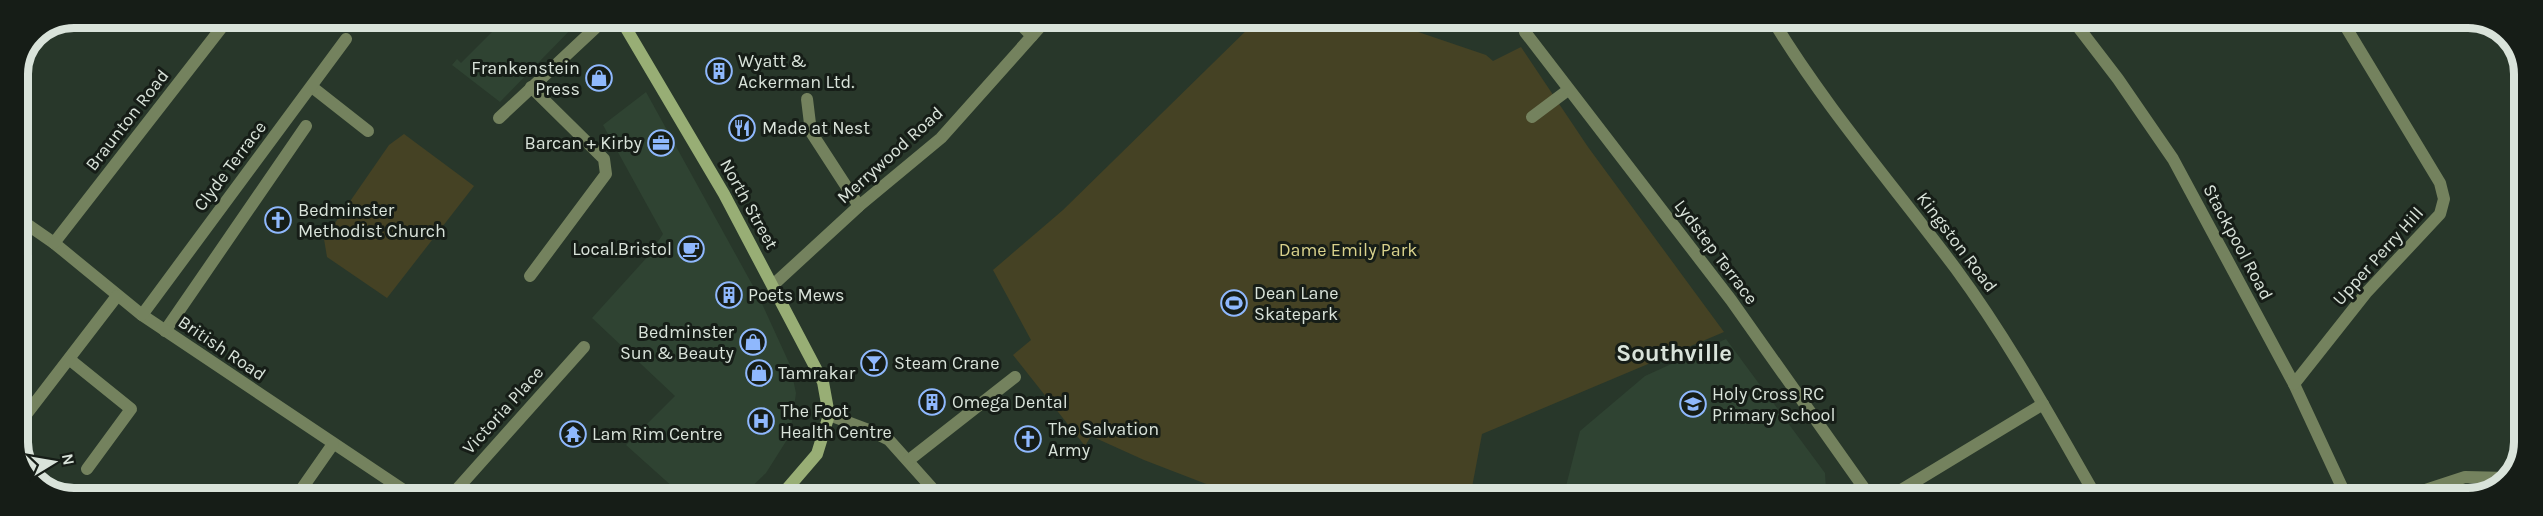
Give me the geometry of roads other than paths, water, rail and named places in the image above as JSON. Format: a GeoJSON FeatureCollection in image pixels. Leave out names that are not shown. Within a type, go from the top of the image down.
{"type":"FeatureCollection","features":[{"type":"Feature","properties":{"kind":"main road","name":"North Street"},"geometry":{"type":"LineString","coordinates":[[626,28],[724,194],[773,285],[823,382],[829,415]]}},
{"type":"Feature","properties":{"kind":"main road"},"geometry":{"type":"LineString","coordinates":[[788,488],[818,454],[829,415]]}},
{"type":"Feature","properties":{"kind":"street","name":"Braunton Road"},"geometry":{"type":"LineString","coordinates":[[54,243],[221,28]]}},
{"type":"Feature","properties":{"kind":"street"},"geometry":{"type":"LineString","coordinates":[[499,118],[595,28]]}},
{"type":"Feature","properties":{"kind":"street"},"geometry":{"type":"LineString","coordinates":[[1024,28],[1032,36]]}},
{"type":"Feature","properties":{"kind":"street","name":"Merrywood Road"},"geometry":{"type":"LineString","coordinates":[[773,285],[859,206],[941,138],[1039,28]]}},
{"type":"Feature","properties":{"kind":"street","name":"Kingston Road"},"geometry":{"type":"LineString","coordinates":[[1777,28],[1797,62],[1956,269],[1995,324],[2091,488]]}},
{"type":"Feature","properties":{"kind":"street","name":"Stackpool Road"},"geometry":{"type":"LineString","coordinates":[[2079,28],[2118,79],[2173,159],[2294,384],[2342,488]]}},
{"type":"Feature","properties":{"kind":"street","name":"Upper Perry Hill"},"geometry":{"type":"LineString","coordinates":[[2294,384],[2366,293],[2440,214],[2444,204],[2440,183],[2346,28]]}},
{"type":"Feature","properties":{"kind":"street","name":"Lydstep Terrace"},"geometry":{"type":"LineString","coordinates":[[1525,32],[1731,300],[1864,488]]}},
{"type":"Feature","properties":{"kind":"street","name":"Clyde Terrace"},"geometry":{"type":"LineString","coordinates":[[142,315],[346,39]]}},
{"type":"Feature","properties":{"kind":"street"},"geometry":{"type":"LineString","coordinates":[[312,87],[368,131]]}},
{"type":"Feature","properties":{"kind":"street"},"geometry":{"type":"LineString","coordinates":[[530,276],[606,174],[604,159],[531,87]]}},
{"type":"Feature","properties":{"kind":"street"},"geometry":{"type":"LineString","coordinates":[[1532,117],[1568,90]]}},
{"type":"Feature","properties":{"kind":"street"},"geometry":{"type":"LineString","coordinates":[[807,99],[811,132],[859,206]]}},
{"type":"Feature","properties":{"kind":"street"},"geometry":{"type":"LineString","coordinates":[[165,330],[306,126]]}},
{"type":"Feature","properties":{"kind":"street","name":"British Road"},"geometry":{"type":"LineString","coordinates":[[28,225],[54,243],[142,315],[400,488]]}},
{"type":"Feature","properties":{"kind":"street"},"geometry":{"type":"LineString","coordinates":[[29,411],[117,296]]}},
{"type":"Feature","properties":{"kind":"street","name":"Victoria Place"},"geometry":{"type":"LineString","coordinates":[[458,488],[584,347]]}},
{"type":"Feature","properties":{"kind":"street"},"geometry":{"type":"LineString","coordinates":[[69,359],[131,409],[87,469]]}},
{"type":"Feature","properties":{"kind":"street"},"geometry":{"type":"LineString","coordinates":[[909,460],[1015,377]]}},
{"type":"Feature","properties":{"kind":"street"},"geometry":{"type":"LineString","coordinates":[[1904,488],[2043,404]]}},
{"type":"Feature","properties":{"kind":"street"},"geometry":{"type":"LineString","coordinates":[[829,415],[889,440],[932,488]]}},
{"type":"Feature","properties":{"kind":"street"},"geometry":{"type":"LineString","coordinates":[[303,488],[333,444]]}},
{"type":"Feature","properties":{"kind":"street"},"geometry":{"type":"LineString","coordinates":[[2487,476],[2487,483]]}},
{"type":"Feature","properties":{"kind":"street"},"geometry":{"type":"LineString","coordinates":[[2429,488],[2465,477],[2498,477]]}},
{"type":"Feature","properties":{"kind":"place","name":"Wyatt & Ackerman Ltd."},"geometry":{"type":"Point","coordinates":[719,71]}},
{"type":"Feature","properties":{"kind":"place","name":"Frankenstein Press"},"geometry":{"type":"Point","coordinates":[599,78]}},
{"type":"Feature","properties":{"kind":"place","name":"Made at Nest"},"geometry":{"type":"Point","coordinates":[742,128]}},
{"type":"Feature","properties":{"kind":"place","name":"Barcan + Kirby"},"geometry":{"type":"Point","coordinates":[661,143]}},
{"type":"Feature","properties":{"kind":"place","name":"Bedminster Methodist Church"},"geometry":{"type":"Point","coordinates":[278,220]}},
{"type":"Feature","properties":{"kind":"place","name":"Local.Bristol"},"geometry":{"type":"Point","coordinates":[691,249]}},
{"type":"Feature","properties":{"kind":"place","name":"Poets Mews"},"geometry":{"type":"Point","coordinates":[729,295]}},
{"type":"Feature","properties":{"kind":"place","name":"Dean Lane Skatepark"},"geometry":{"type":"Point","coordinates":[1234,303]}},
{"type":"Feature","properties":{"kind":"place","name":"Bedminster Sun & Beauty"},"geometry":{"type":"Point","coordinates":[753,342]}},
{"type":"Feature","properties":{"kind":"place","name":"Steam Crane"},"geometry":{"type":"Point","coordinates":[874,363]}},
{"type":"Feature","properties":{"kind":"place","name":"Tamrakar"},"geometry":{"type":"Point","coordinates":[759,373]}},
{"type":"Feature","properties":{"kind":"place","name":"Omega Dental"},"geometry":{"type":"Point","coordinates":[932,402]}},
{"type":"Feature","properties":{"kind":"place","name":"Holy Cross RC Primary School"},"geometry":{"type":"Point","coordinates":[1693,404]}},
{"type":"Feature","properties":{"kind":"place","name":"The Foot Health Centre"},"geometry":{"type":"Point","coordinates":[761,421]}},
{"type":"Feature","properties":{"kind":"place","name":"Lam Rim Centre"},"geometry":{"type":"Point","coordinates":[573,434]}},
{"type":"Feature","properties":{"kind":"place","name":"The Salvation Army"},"geometry":{"type":"Point","coordinates":[1028,439]}},
{"type":"Feature","properties":{"kind":"district","name":"Southville"},"geometry":{"type":"Point","coordinates":[1674,353]}},
{"type":"Feature","properties":{"kind":"park label","name":"Dame Emily Park"},"geometry":{"type":"Point","coordinates":[1348,250]}}]}
